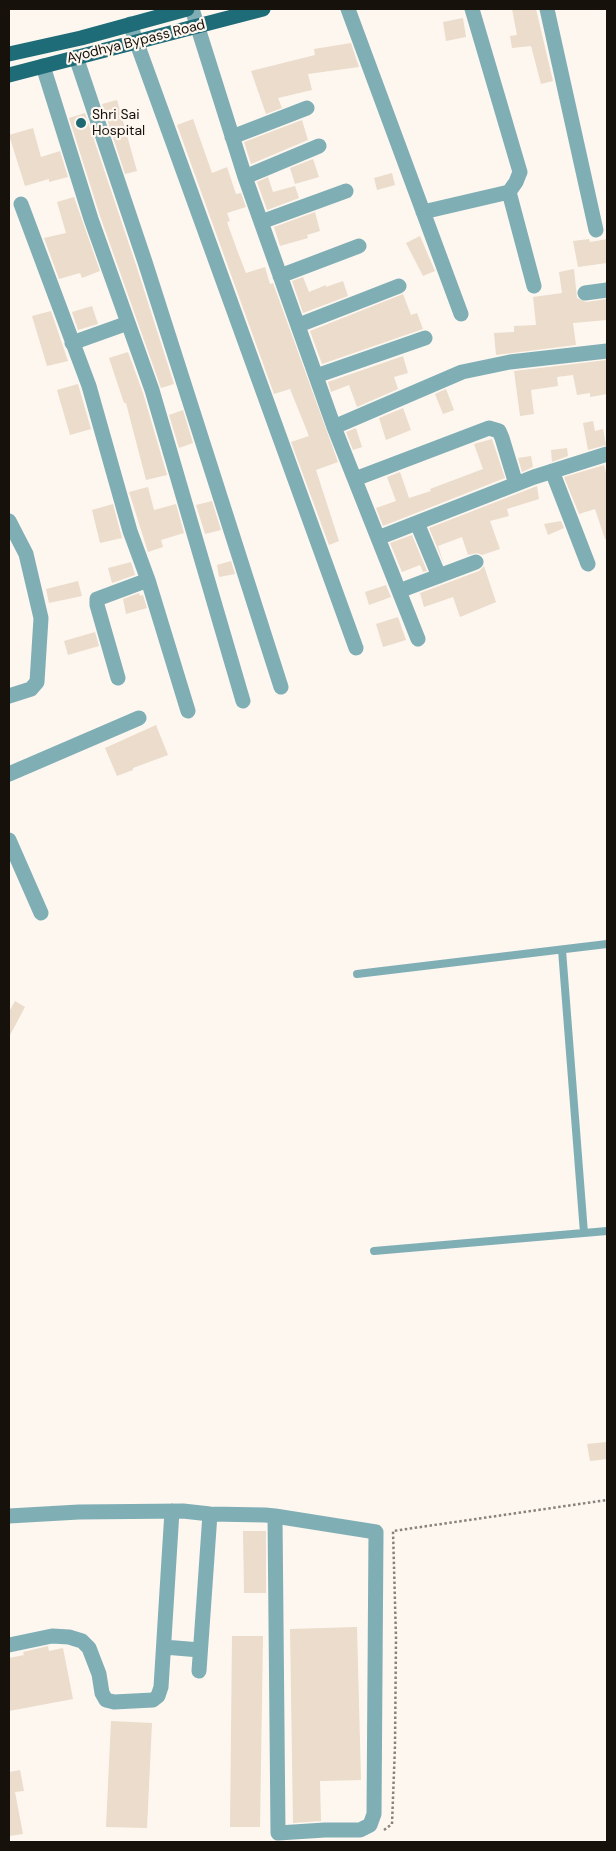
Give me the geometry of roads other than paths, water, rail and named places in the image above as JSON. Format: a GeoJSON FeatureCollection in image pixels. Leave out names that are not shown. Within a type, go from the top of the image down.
{"type":"FeatureCollection","features":[{"type":"Feature","properties":{"kind":"main road","name":"Ayodhya Bypass Road"},"geometry":{"type":"LineString","coordinates":[[9,54],[187,9]]}},
{"type":"Feature","properties":{"kind":"main road","name":"Ayodhya Bypass Road"},"geometry":{"type":"LineString","coordinates":[[9,75],[263,9]]}},
{"type":"Feature","properties":{"kind":"main road"},"geometry":{"type":"LineString","coordinates":[[55,43],[59,62]]}},
{"type":"Feature","properties":{"kind":"street"},"geometry":{"type":"LineString","coordinates":[[192,9],[245,177],[334,427],[418,639]]}},
{"type":"Feature","properties":{"kind":"street"},"geometry":{"type":"LineString","coordinates":[[348,9],[461,314]]}},
{"type":"Feature","properties":{"kind":"street"},"geometry":{"type":"LineString","coordinates":[[423,212],[509,192],[520,172],[472,9]]}},
{"type":"Feature","properties":{"kind":"street"},"geometry":{"type":"LineString","coordinates":[[547,9],[596,230]]}},
{"type":"Feature","properties":{"kind":"street"},"geometry":{"type":"LineString","coordinates":[[130,24],[356,648]]}},
{"type":"Feature","properties":{"kind":"street"},"geometry":{"type":"LineString","coordinates":[[76,57],[145,262],[281,687]]}},
{"type":"Feature","properties":{"kind":"street"},"geometry":{"type":"LineString","coordinates":[[43,66],[91,219],[152,390],[243,701]]}},
{"type":"Feature","properties":{"kind":"street"},"geometry":{"type":"LineString","coordinates":[[232,137],[307,108]]}},
{"type":"Feature","properties":{"kind":"street"},"geometry":{"type":"LineString","coordinates":[[245,177],[319,146]]}},
{"type":"Feature","properties":{"kind":"street"},"geometry":{"type":"LineString","coordinates":[[261,222],[346,191]]}},
{"type":"Feature","properties":{"kind":"street"},"geometry":{"type":"LineString","coordinates":[[509,192],[534,286]]}},
{"type":"Feature","properties":{"kind":"street"},"geometry":{"type":"LineString","coordinates":[[21,204],[89,386],[130,531],[148,580],[188,711]]}},
{"type":"Feature","properties":{"kind":"street"},"geometry":{"type":"LineString","coordinates":[[280,276],[360,246]]}},
{"type":"Feature","properties":{"kind":"street"},"geometry":{"type":"LineString","coordinates":[[298,325],[399,286]]}},
{"type":"Feature","properties":{"kind":"street"},"geometry":{"type":"LineString","coordinates":[[585,293],[607,290]]}},
{"type":"Feature","properties":{"kind":"street"},"geometry":{"type":"LineString","coordinates":[[72,343],[128,322]]}},
{"type":"Feature","properties":{"kind":"street"},"geometry":{"type":"LineString","coordinates":[[316,376],[425,338]]}},
{"type":"Feature","properties":{"kind":"street"},"geometry":{"type":"LineString","coordinates":[[334,427],[462,372],[510,362],[607,350]]}},
{"type":"Feature","properties":{"kind":"street"},"geometry":{"type":"LineString","coordinates":[[355,479],[489,428],[499,431],[516,484]]}},
{"type":"Feature","properties":{"kind":"street"},"geometry":{"type":"LineString","coordinates":[[378,538],[552,471],[607,456]]}},
{"type":"Feature","properties":{"kind":"street"},"geometry":{"type":"LineString","coordinates":[[552,471],[588,564]]}},
{"type":"Feature","properties":{"kind":"street"},"geometry":{"type":"LineString","coordinates":[[9,522],[26,554],[41,618],[37,682],[31,689],[9,696]]}},
{"type":"Feature","properties":{"kind":"street"},"geometry":{"type":"LineString","coordinates":[[417,523],[439,576]]}},
{"type":"Feature","properties":{"kind":"street"},"geometry":{"type":"LineString","coordinates":[[399,591],[476,562]]}},
{"type":"Feature","properties":{"kind":"street"},"geometry":{"type":"LineString","coordinates":[[118,678],[97,605],[97,599],[148,580]]}},
{"type":"Feature","properties":{"kind":"street"},"geometry":{"type":"LineString","coordinates":[[9,774],[139,718]]}},
{"type":"Feature","properties":{"kind":"street"},"geometry":{"type":"LineString","coordinates":[[9,840],[41,914]]}},
{"type":"Feature","properties":{"kind":"street"},"geometry":{"type":"LineString","coordinates":[[9,1645],[52,1636],[70,1637],[82,1641],[89,1648],[106,1700],[114,1702],[153,1700],[158,1696],[161,1687],[172,1511]]}},
{"type":"Feature","properties":{"kind":"street"},"geometry":{"type":"LineString","coordinates":[[9,1516],[79,1512],[172,1511],[275,1516],[376,1532],[374,1814],[370,1825],[360,1830],[324,1830],[278,1834],[275,1516]]}},
{"type":"Feature","properties":{"kind":"street"},"geometry":{"type":"LineString","coordinates":[[198,1670],[210,1514]]}},
{"type":"Feature","properties":{"kind":"street"},"geometry":{"type":"LineString","coordinates":[[164,1647],[200,1650]]}},
{"type":"Feature","properties":{"kind":"lane"},"geometry":{"type":"LineString","coordinates":[[357,974],[607,944]]}},
{"type":"Feature","properties":{"kind":"lane"},"geometry":{"type":"LineString","coordinates":[[562,950],[584,1233]]}},
{"type":"Feature","properties":{"kind":"lane"},"geometry":{"type":"LineString","coordinates":[[374,1251],[607,1231]]}},
{"type":"Feature","properties":{"kind":"place","name":"Shri Sai Hospital"},"geometry":{"type":"Point","coordinates":[81,123]}}]}
